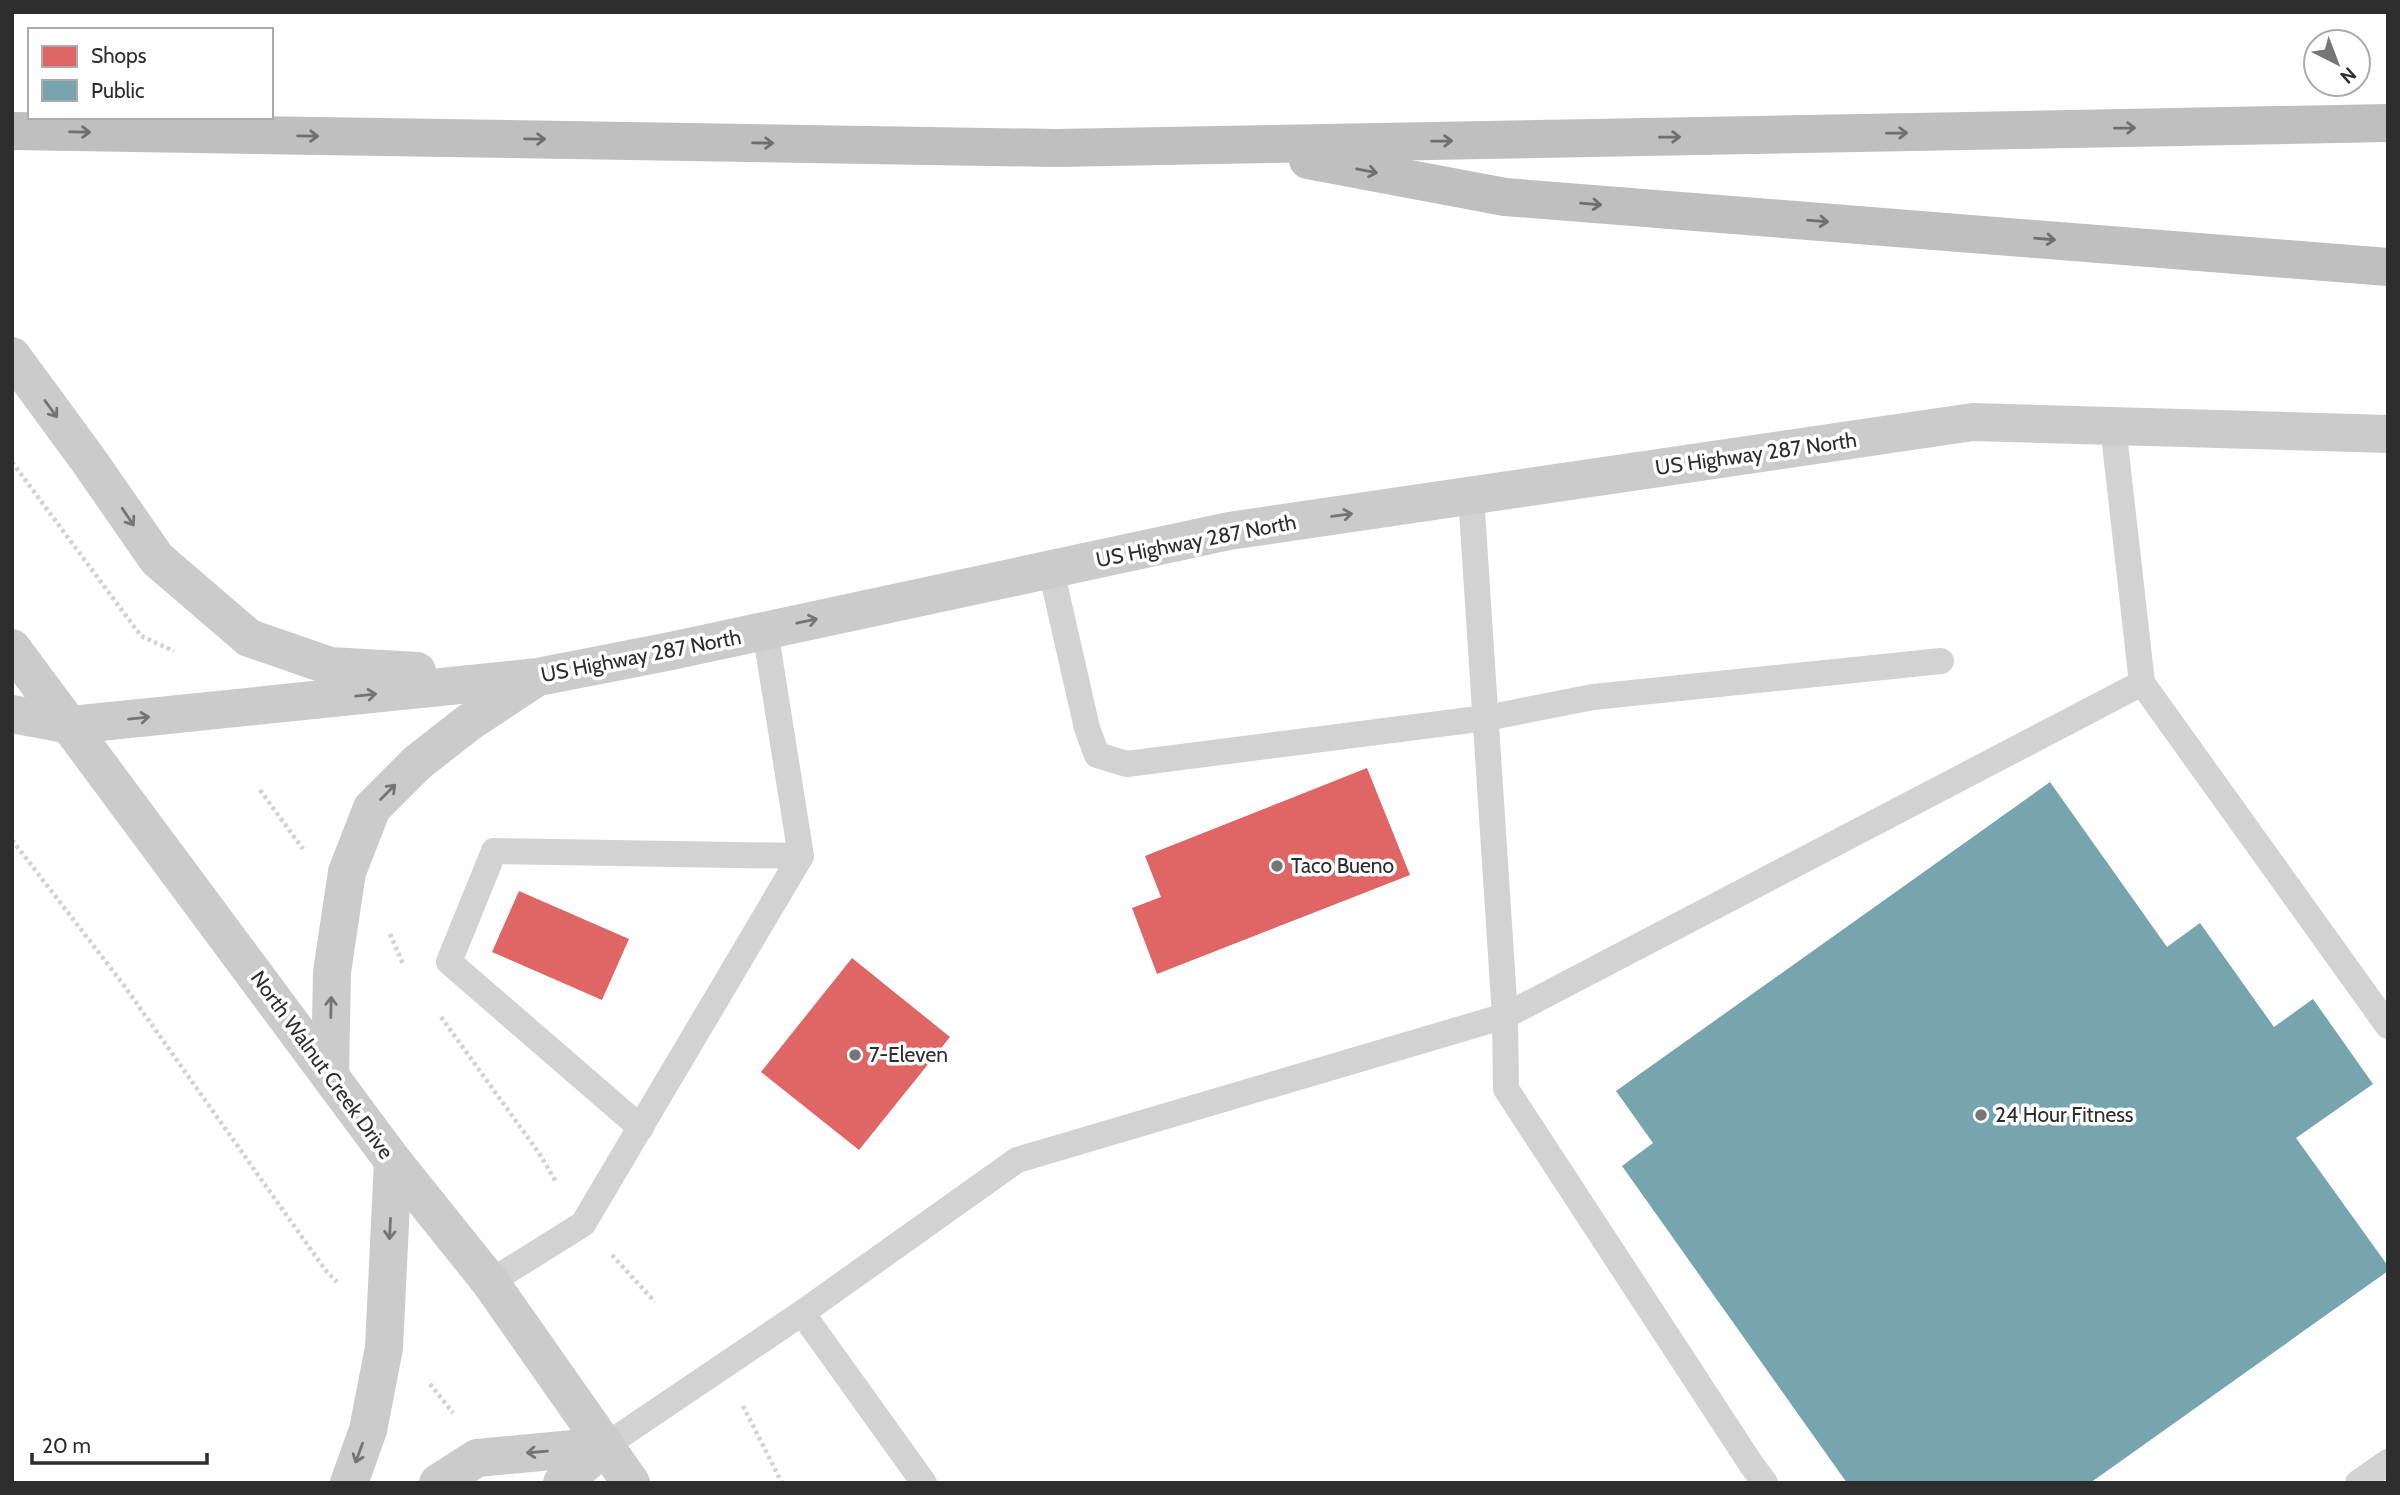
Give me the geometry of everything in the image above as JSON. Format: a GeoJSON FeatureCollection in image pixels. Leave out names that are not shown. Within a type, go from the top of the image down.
{"type":"FeatureCollection","features":[{"type":"Feature","properties":{"kind":"highway"},"geometry":{"type":"LineString","coordinates":[[12,131],[1055,148],[2388,123]]}},
{"type":"Feature","properties":{"kind":"highway"},"geometry":{"type":"LineString","coordinates":[[1227,145],[1505,197],[2388,267]]}},
{"type":"Feature","properties":{"kind":"main road"},"geometry":{"type":"LineString","coordinates":[[12,356],[157,559],[249,638],[330,666],[538,677]]}},
{"type":"Feature","properties":{"kind":"main road","name":"US Highway 287 North"},"geometry":{"type":"LineString","coordinates":[[12,714],[71,725],[538,677],[1229,531],[1973,422],[2388,434]]}},
{"type":"Feature","properties":{"kind":"main road","name":"North Walnut Creek Drive"},"geometry":{"type":"LineString","coordinates":[[12,648],[393,1161],[490,1282],[631,1483]]}},
{"type":"Feature","properties":{"kind":"main road"},"geometry":{"type":"LineString","coordinates":[[330,1075],[332,972],[347,872],[372,808],[418,763],[468,723],[538,677]]}},
{"type":"Feature","properties":{"kind":"main road"},"geometry":{"type":"LineString","coordinates":[[349,1483],[368,1430],[384,1348],[393,1161]]}},
{"type":"Feature","properties":{"kind":"main road"},"geometry":{"type":"LineString","coordinates":[[438,1483],[477,1458],[605,1446]]}},
{"type":"Feature","properties":{"kind":"main road"},"geometry":{"type":"LineString","coordinates":[[562,1483],[605,1446]]}},
{"type":"Feature","properties":{"kind":"lane"},"geometry":{"type":"LineString","coordinates":[[2113,426],[2142,683],[2388,1026]]}},
{"type":"Feature","properties":{"kind":"lane"},"geometry":{"type":"LineString","coordinates":[[1471,496],[1505,1016],[1506,1089],[1765,1483]]}},
{"type":"Feature","properties":{"kind":"lane"},"geometry":{"type":"LineString","coordinates":[[1051,570],[1087,728],[1097,755],[1127,764],[1486,718],[1593,697],[1941,661]]}},
{"type":"Feature","properties":{"kind":"lane"},"geometry":{"type":"LineString","coordinates":[[490,1282],[583,1224],[801,856],[765,630]]}},
{"type":"Feature","properties":{"kind":"lane"},"geometry":{"type":"LineString","coordinates":[[605,1446],[802,1313],[1017,1160],[1505,1016],[2142,683]]}},
{"type":"Feature","properties":{"kind":"lane"},"geometry":{"type":"LineString","coordinates":[[641,1128],[449,962],[494,851],[801,856]]}},
{"type":"Feature","properties":{"kind":"lane"},"geometry":{"type":"LineString","coordinates":[[802,1313],[924,1483]]}},
{"type":"Feature","properties":{"kind":"lane"},"geometry":{"type":"LineString","coordinates":[[2358,1483],[2388,1462]]}},
{"type":"Feature","properties":{"kind":"path"},"geometry":{"type":"LineString","coordinates":[[12,462],[141,636],[174,651]]}},
{"type":"Feature","properties":{"kind":"path"},"geometry":{"type":"LineString","coordinates":[[260,790],[309,858],[347,872],[380,909],[407,970]]}},
{"type":"Feature","properties":{"kind":"path"},"geometry":{"type":"LineString","coordinates":[[12,839],[122,984],[326,1271],[342,1287]]}},
{"type":"Feature","properties":{"kind":"path"},"geometry":{"type":"LineString","coordinates":[[438,1013],[538,1153],[583,1224],[655,1302]]}},
{"type":"Feature","properties":{"kind":"path"},"geometry":{"type":"LineString","coordinates":[[422,1374],[454,1414]]}},
{"type":"Feature","properties":{"kind":"path"},"geometry":{"type":"LineString","coordinates":[[740,1400],[782,1483]]}},
{"type":"Feature","properties":{"kind":"building: Shops","name":"Taco Bueno"},"geometry":{"type":"Polygon","coordinates":[[[1367,768],[1410,875],[1157,974],[1132,908],[1161,897],[1145,856],[1367,768]]]}},
{"type":"Feature","properties":{"kind":"building: Shops"},"geometry":{"type":"Polygon","coordinates":[[[519,891],[629,939],[602,1000],[492,952],[519,891]]]}},
{"type":"Feature","properties":{"kind":"building: Shops","name":"7-Eleven"},"geometry":{"type":"Polygon","coordinates":[[[852,958],[950,1037],[859,1150],[761,1072],[852,958]]]}},
{"type":"Feature","properties":{"kind":"building: Public","name":"24 Hour Fitness"},"geometry":{"type":"Polygon","coordinates":[[[2050,782],[2167,947],[2200,923],[2274,1027],[2313,999],[2373,1084],[2296,1138],[2388,1266],[2388,1271],[2090,1483],[1847,1483],[1622,1166],[1653,1143],[1616,1091],[2050,782]]]}},
{"type":"Feature","properties":{"kind":"place","name":"Taco Bueno"},"geometry":{"type":"Point","coordinates":[1277,866]}},
{"type":"Feature","properties":{"kind":"place","name":"7-Eleven"},"geometry":{"type":"Point","coordinates":[855,1055]}},
{"type":"Feature","properties":{"kind":"place","name":"24 Hour Fitness"},"geometry":{"type":"Point","coordinates":[1981,1115]}}]}
